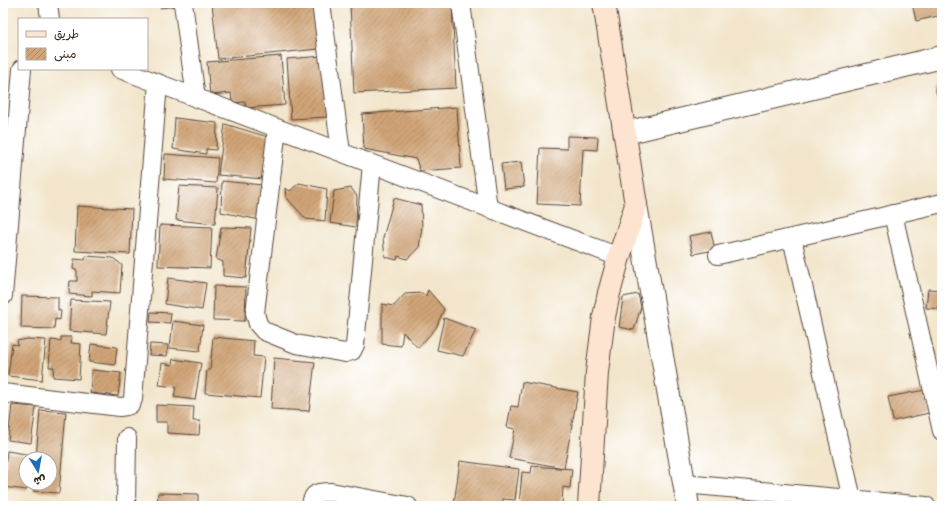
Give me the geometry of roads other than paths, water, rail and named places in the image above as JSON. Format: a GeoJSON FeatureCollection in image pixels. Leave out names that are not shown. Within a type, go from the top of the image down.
{"type":"FeatureCollection","features":[{"type":"Feature","properties":{"kind":"main road"},"geometry":{"type":"LineString","coordinates":[[589,506],[600,345],[609,293],[636,205],[604,3]]}},
{"type":"Feature","properties":{"kind":"street"},"geometry":{"type":"LineString","coordinates":[[48,3],[50,18]]}},
{"type":"Feature","properties":{"kind":"street"},"geometry":{"type":"LineString","coordinates":[[183,3],[196,98]]}},
{"type":"Feature","properties":{"kind":"street"},"geometry":{"type":"LineString","coordinates":[[321,3],[341,152]]}},
{"type":"Feature","properties":{"kind":"street"},"geometry":{"type":"LineString","coordinates":[[461,3],[488,208]]}},
{"type":"Feature","properties":{"kind":"street"},"geometry":{"type":"LineString","coordinates":[[625,133],[942,57]]}},
{"type":"Feature","properties":{"kind":"street"},"geometry":{"type":"LineString","coordinates":[[3,296],[22,70]]}},
{"type":"Feature","properties":{"kind":"street"},"geometry":{"type":"LineString","coordinates":[[123,70],[619,257]]}},
{"type":"Feature","properties":{"kind":"street"},"geometry":{"type":"LineString","coordinates":[[3,393],[120,407],[127,406],[132,403],[158,83]]}},
{"type":"Feature","properties":{"kind":"street"},"geometry":{"type":"LineString","coordinates":[[277,128],[255,313],[258,324],[264,331],[296,344],[346,353],[352,351],[355,345],[372,164]]}},
{"type":"Feature","properties":{"kind":"street"},"geometry":{"type":"LineString","coordinates":[[718,255],[942,202]]}},
{"type":"Feature","properties":{"kind":"street"},"geometry":{"type":"LineString","coordinates":[[636,205],[688,506]]}},
{"type":"Feature","properties":{"kind":"street"},"geometry":{"type":"LineString","coordinates":[[893,214],[942,431]]}},
{"type":"Feature","properties":{"kind":"street"},"geometry":{"type":"LineString","coordinates":[[792,238],[852,499]]}},
{"type":"Feature","properties":{"kind":"street"},"geometry":{"type":"LineString","coordinates":[[126,506],[127,438]]}},
{"type":"Feature","properties":{"kind":"street"},"geometry":{"type":"LineString","coordinates":[[684,484],[926,506]]}},
{"type":"Feature","properties":{"kind":"street"},"geometry":{"type":"LineString","coordinates":[[311,506],[312,499],[315,494],[321,492],[331,492],[408,506]]}}]}
